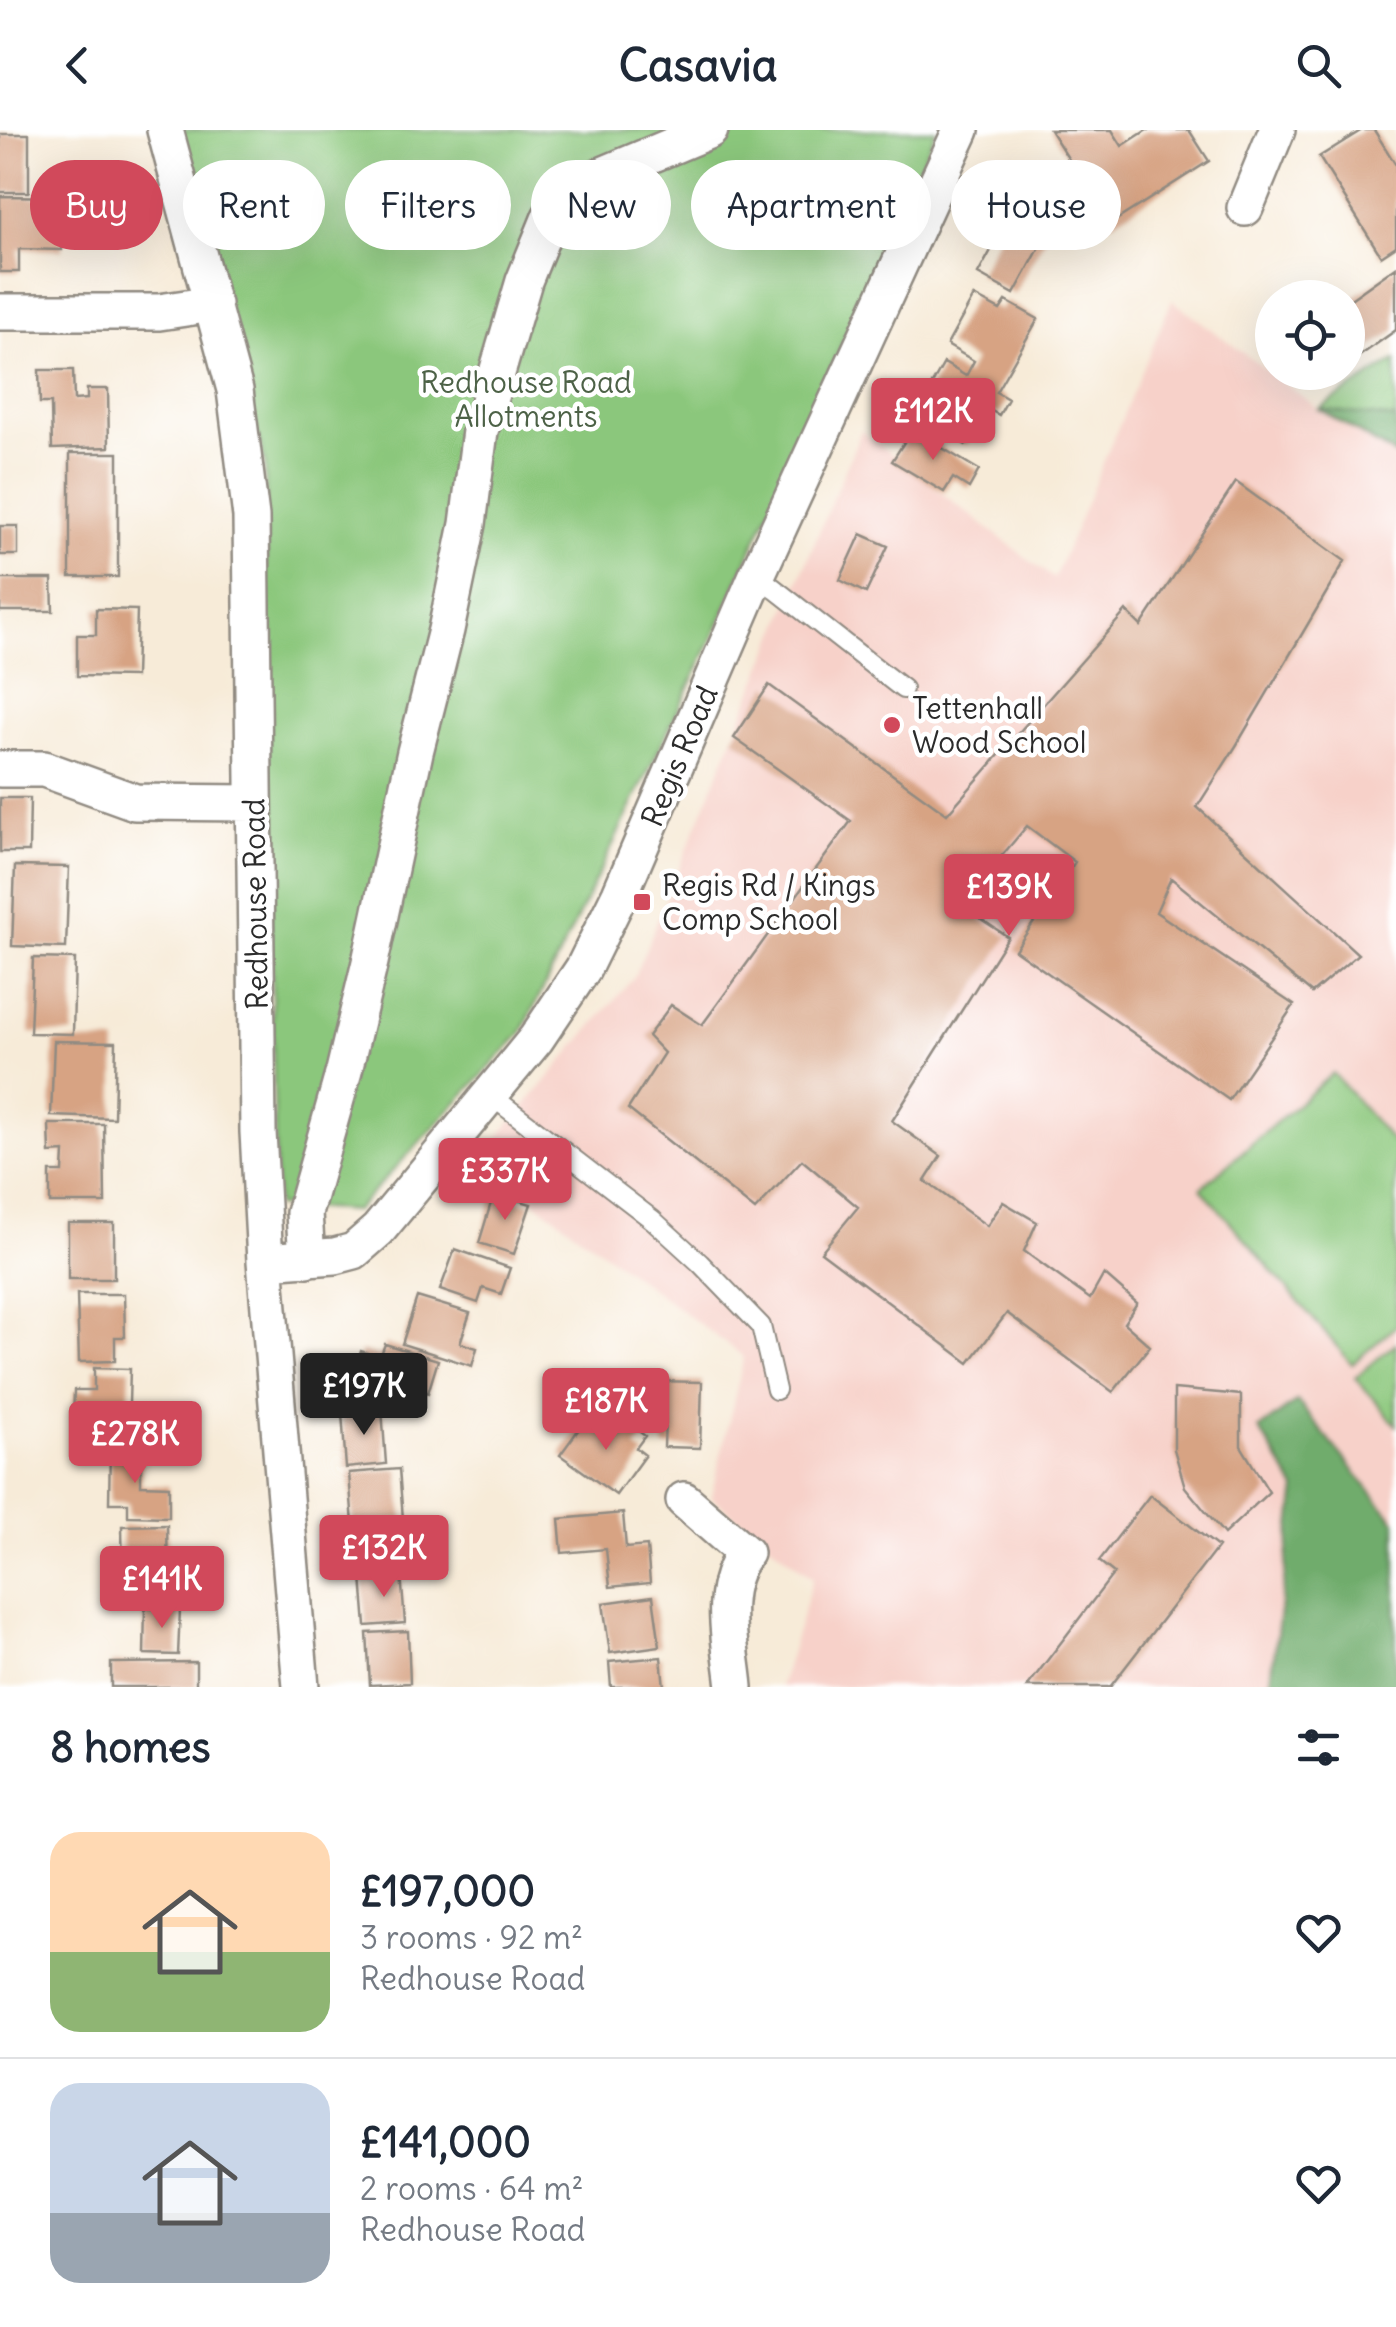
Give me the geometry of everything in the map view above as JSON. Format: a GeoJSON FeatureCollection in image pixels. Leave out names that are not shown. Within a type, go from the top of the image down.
{"type":"FeatureCollection","features":[{"type":"Feature","properties":{"kind":"street","name":"Redhouse Road"},"geometry":{"type":"LineString","coordinates":[[165,130],[235,390],[251,516],[258,1114],[266,1261],[302,1687]]}},
{"type":"Feature","properties":{"kind":"street"},"geometry":{"type":"LineString","coordinates":[[307,1258],[304,1213],[344,1070],[446,630],[468,524],[480,431],[524,281],[550,217],[578,185],[710,130]]}},
{"type":"Feature","properties":{"kind":"street","name":"Regis Road"},"geometry":{"type":"LineString","coordinates":[[266,1261],[336,1256],[354,1251],[378,1230],[536,1039],[583,969],[620,894],[757,575],[960,130]]}},
{"type":"Feature","properties":{"kind":"street"},"geometry":{"type":"LineString","coordinates":[[1246,208],[1277,130]]}},
{"type":"Feature","properties":{"kind":"street"},"geometry":{"type":"LineString","coordinates":[[0,312],[160,312],[214,304]]}},
{"type":"Feature","properties":{"kind":"street"},"geometry":{"type":"LineString","coordinates":[[0,769],[44,769],[136,802],[254,803]]}},
{"type":"Feature","properties":{"kind":"street"},"geometry":{"type":"LineString","coordinates":[[684,1500],[745,1553],[733,1569],[727,1608],[735,1687]]}},
{"type":"Feature","properties":{"kind":"lane"},"geometry":{"type":"LineString","coordinates":[[757,575],[903,690]]}},
{"type":"Feature","properties":{"kind":"lane"},"geometry":{"type":"LineString","coordinates":[[489,1094],[653,1220],[761,1326],[776,1390]]}},
{"type":"Feature","properties":{"kind":"shaded area"},"geometry":{"type":"Polygon","coordinates":[[[1172,300],[1255,362],[1255,390],[1293,390],[1396,456],[1396,1687],[780,1687],[813,1578],[711,1497],[744,1357],[479,1160],[634,977],[861,431],[1054,579],[1172,300]]]}},
{"type":"Feature","properties":{"kind":"green space","name":"Redhouse Road Allotments"},"geometry":{"type":"Polygon","coordinates":[[[176,130],[936,130],[923,160],[691,160],[691,250],[883,250],[714,636],[521,1034],[355,1211],[276,1206],[265,463],[208,250],[325,250],[325,160],[184,160],[176,130]]]}},
{"type":"Feature","properties":{"kind":"green space"},"geometry":{"type":"Polygon","coordinates":[[[1396,360],[1396,456],[1319,409],[1349,390],[1365,390],[1365,380],[1396,360]]]}},
{"type":"Feature","properties":{"kind":"green space"},"geometry":{"type":"Polygon","coordinates":[[[1319,409],[1396,419],[1396,455],[1319,409]]]}},
{"type":"Feature","properties":{"kind":"green space"},"geometry":{"type":"Polygon","coordinates":[[[1333,1073],[1396,1146],[1396,1326],[1352,1364],[1201,1188],[1333,1073]]]}},
{"type":"Feature","properties":{"kind":"green space"},"geometry":{"type":"Polygon","coordinates":[[[1396,1343],[1396,1425],[1355,1378],[1396,1343]]]}},
{"type":"Feature","properties":{"kind":"green space"},"geometry":{"type":"Polygon","coordinates":[[[1297,1401],[1396,1522],[1396,1687],[1270,1687],[1296,1489],[1259,1429],[1297,1401]]]}},
{"type":"Feature","properties":{"kind":"building"},"geometry":{"type":"Polygon","coordinates":[[[1050,130],[1112,130],[1122,146],[1147,130],[1189,130],[1209,161],[1121,217],[1121,160],[1069,160],[1050,130]]]}},
{"type":"Feature","properties":{"kind":"building"},"geometry":{"type":"Polygon","coordinates":[[[1362,130],[1374,130],[1396,165],[1396,246],[1381,256],[1319,157],[1362,130]]]}},
{"type":"Feature","properties":{"kind":"building"},"geometry":{"type":"Polygon","coordinates":[[[0,134],[29,134],[29,192],[0,192],[0,134]]]}},
{"type":"Feature","properties":{"kind":"building"},"geometry":{"type":"Polygon","coordinates":[[[0,196],[30,196],[30,249],[19,249],[19,272],[0,272],[0,196]]]}},
{"type":"Feature","properties":{"kind":"building"},"geometry":{"type":"Polygon","coordinates":[[[991,250],[1038,250],[1014,294],[978,274],[991,250]]]}},
{"type":"Feature","properties":{"kind":"building"},"geometry":{"type":"Polygon","coordinates":[[[1396,267],[1396,330],[1365,352],[1365,289],[1396,267]]]}},
{"type":"Feature","properties":{"kind":"building"},"geometry":{"type":"Polygon","coordinates":[[[974,296],[1000,310],[1006,301],[1038,319],[996,392],[1008,399],[999,415],[986,408],[966,445],[914,416],[944,363],[966,376],[974,361],[947,345],[974,296]]]}},
{"type":"Feature","properties":{"kind":"building"},"geometry":{"type":"Polygon","coordinates":[[[39,370],[73,370],[74,400],[87,399],[87,389],[108,389],[109,447],[52,449],[51,403],[40,403],[39,370]]]}},
{"type":"Feature","properties":{"kind":"building"},"geometry":{"type":"Polygon","coordinates":[[[912,430],[979,470],[969,488],[953,478],[944,492],[892,461],[912,430]]]}},
{"type":"Feature","properties":{"kind":"building"},"geometry":{"type":"Polygon","coordinates":[[[70,453],[118,453],[118,577],[70,577],[70,453]]]}},
{"type":"Feature","properties":{"kind":"building"},"geometry":{"type":"Polygon","coordinates":[[[1236,482],[1345,561],[1197,807],[1358,954],[1312,993],[1171,878],[1156,912],[1294,1005],[1229,1100],[1015,950],[1075,862],[1027,826],[960,905],[1008,937],[892,1121],[941,1156],[925,1181],[987,1226],[1003,1202],[1037,1222],[1024,1251],[1090,1299],[1104,1274],[1137,1303],[1124,1323],[1150,1346],[1113,1392],[1007,1313],[969,1363],[821,1252],[858,1207],[802,1160],[755,1210],[628,1109],[664,1053],[648,1036],[671,1005],[702,1025],[851,821],[734,738],[769,685],[947,814],[1126,611],[1141,626],[1236,482]]]}},
{"type":"Feature","properties":{"kind":"building"},"geometry":{"type":"Polygon","coordinates":[[[0,526],[18,526],[18,555],[0,555],[0,526]]]}},
{"type":"Feature","properties":{"kind":"building"},"geometry":{"type":"Polygon","coordinates":[[[861,534],[888,546],[866,593],[840,580],[861,534]]]}},
{"type":"Feature","properties":{"kind":"building"},"geometry":{"type":"Polygon","coordinates":[[[0,579],[52,579],[53,611],[0,611],[0,579]]]}},
{"type":"Feature","properties":{"kind":"building"},"geometry":{"type":"Polygon","coordinates":[[[96,609],[137,610],[135,677],[77,676],[77,635],[96,635],[96,609]]]}},
{"type":"Feature","properties":{"kind":"building"},"geometry":{"type":"Polygon","coordinates":[[[0,798],[30,798],[29,852],[0,852],[0,798]]]}},
{"type":"Feature","properties":{"kind":"building"},"geometry":{"type":"Polygon","coordinates":[[[15,866],[69,867],[66,948],[12,946],[15,866]]]}},
{"type":"Feature","properties":{"kind":"building"},"geometry":{"type":"Polygon","coordinates":[[[33,958],[75,959],[73,1034],[30,1033],[33,958]]]}},
{"type":"Feature","properties":{"kind":"building"},"geometry":{"type":"Polygon","coordinates":[[[54,1041],[116,1042],[114,1118],[51,1116],[54,1041]]]}},
{"type":"Feature","properties":{"kind":"building"},"geometry":{"type":"Polygon","coordinates":[[[49,1124],[104,1124],[105,1203],[50,1203],[50,1172],[63,1172],[64,1152],[50,1153],[49,1124]]]}},
{"type":"Feature","properties":{"kind":"building"},"geometry":{"type":"Polygon","coordinates":[[[494,1193],[531,1204],[514,1254],[479,1243],[494,1193]]]}},
{"type":"Feature","properties":{"kind":"building"},"geometry":{"type":"Polygon","coordinates":[[[68,1223],[114,1223],[114,1279],[68,1279],[68,1223]]]}},
{"type":"Feature","properties":{"kind":"building"},"geometry":{"type":"Polygon","coordinates":[[[455,1249],[510,1268],[501,1294],[483,1288],[478,1303],[440,1290],[455,1249]]]}},
{"type":"Feature","properties":{"kind":"building"},"geometry":{"type":"Polygon","coordinates":[[[77,1294],[124,1294],[125,1337],[115,1337],[115,1361],[79,1362],[77,1294]]]}},
{"type":"Feature","properties":{"kind":"building"},"geometry":{"type":"Polygon","coordinates":[[[417,1297],[470,1313],[460,1343],[477,1348],[472,1366],[402,1344],[417,1297]]]}},
{"type":"Feature","properties":{"kind":"building"},"geometry":{"type":"Polygon","coordinates":[[[385,1344],[438,1360],[428,1393],[403,1385],[397,1403],[350,1389],[361,1351],[380,1357],[385,1344]]]}},
{"type":"Feature","properties":{"kind":"building"},"geometry":{"type":"Polygon","coordinates":[[[94,1368],[130,1369],[128,1438],[98,1437],[99,1422],[73,1421],[74,1390],[94,1390],[94,1368]]]}},
{"type":"Feature","properties":{"kind":"building"},"geometry":{"type":"Polygon","coordinates":[[[651,1381],[702,1382],[700,1448],[664,1447],[665,1419],[650,1419],[651,1381]]]}},
{"type":"Feature","properties":{"kind":"building"},"geometry":{"type":"Polygon","coordinates":[[[1174,1389],[1241,1395],[1241,1446],[1269,1492],[1224,1534],[1185,1487],[1174,1449],[1174,1389]]]}},
{"type":"Feature","properties":{"kind":"building"},"geometry":{"type":"Polygon","coordinates":[[[382,1409],[386,1464],[346,1468],[342,1413],[382,1409]]]}},
{"type":"Feature","properties":{"kind":"building"},"geometry":{"type":"Polygon","coordinates":[[[587,1418],[611,1436],[623,1419],[645,1436],[636,1448],[645,1455],[616,1495],[560,1455],[587,1418]]]}},
{"type":"Feature","properties":{"kind":"building"},"geometry":{"type":"Polygon","coordinates":[[[110,1448],[141,1449],[141,1485],[169,1486],[169,1517],[128,1516],[128,1503],[109,1503],[110,1448]]]}},
{"type":"Feature","properties":{"kind":"building"},"geometry":{"type":"Polygon","coordinates":[[[399,1469],[403,1519],[353,1524],[349,1473],[399,1469]]]}},
{"type":"Feature","properties":{"kind":"building"},"geometry":{"type":"Polygon","coordinates":[[[1150,1495],[1218,1547],[1110,1687],[1027,1687],[1114,1573],[1099,1561],[1150,1495]]]}},
{"type":"Feature","properties":{"kind":"building"},"geometry":{"type":"Polygon","coordinates":[[[623,1513],[626,1548],[647,1546],[650,1583],[610,1587],[606,1549],[562,1553],[559,1519],[623,1513]]]}},
{"type":"Feature","properties":{"kind":"building"},"geometry":{"type":"Polygon","coordinates":[[[167,1525],[168,1579],[123,1580],[122,1526],[167,1525]]]}},
{"type":"Feature","properties":{"kind":"building"},"geometry":{"type":"Polygon","coordinates":[[[396,1530],[398,1567],[362,1570],[360,1532],[396,1530]]]}},
{"type":"Feature","properties":{"kind":"building"},"geometry":{"type":"Polygon","coordinates":[[[401,1574],[405,1623],[366,1626],[362,1577],[401,1574]]]}},
{"type":"Feature","properties":{"kind":"building"},"geometry":{"type":"Polygon","coordinates":[[[653,1596],[660,1646],[610,1653],[603,1603],[653,1596]]]}},
{"type":"Feature","properties":{"kind":"building"},"geometry":{"type":"Polygon","coordinates":[[[145,1608],[180,1609],[178,1655],[144,1654],[145,1608]]]}},
{"type":"Feature","properties":{"kind":"building"},"geometry":{"type":"Polygon","coordinates":[[[408,1631],[410,1683],[370,1685],[367,1633],[408,1631]]]}},
{"type":"Feature","properties":{"kind":"building"},"geometry":{"type":"Polygon","coordinates":[[[661,1657],[664,1687],[611,1687],[609,1662],[661,1657]]]}},
{"type":"Feature","properties":{"kind":"building"},"geometry":{"type":"Polygon","coordinates":[[[196,1662],[196,1687],[111,1687],[111,1663],[196,1662]]]}},
{"type":"Feature","properties":{"kind":"place","name":"Tettenhall Wood School"},"geometry":{"type":"Point","coordinates":[892,725]}},
{"type":"Feature","properties":{"kind":"place","name":"Regis Rd / Kings Comp School"},"geometry":{"type":"Point","coordinates":[642,902]}}]}
